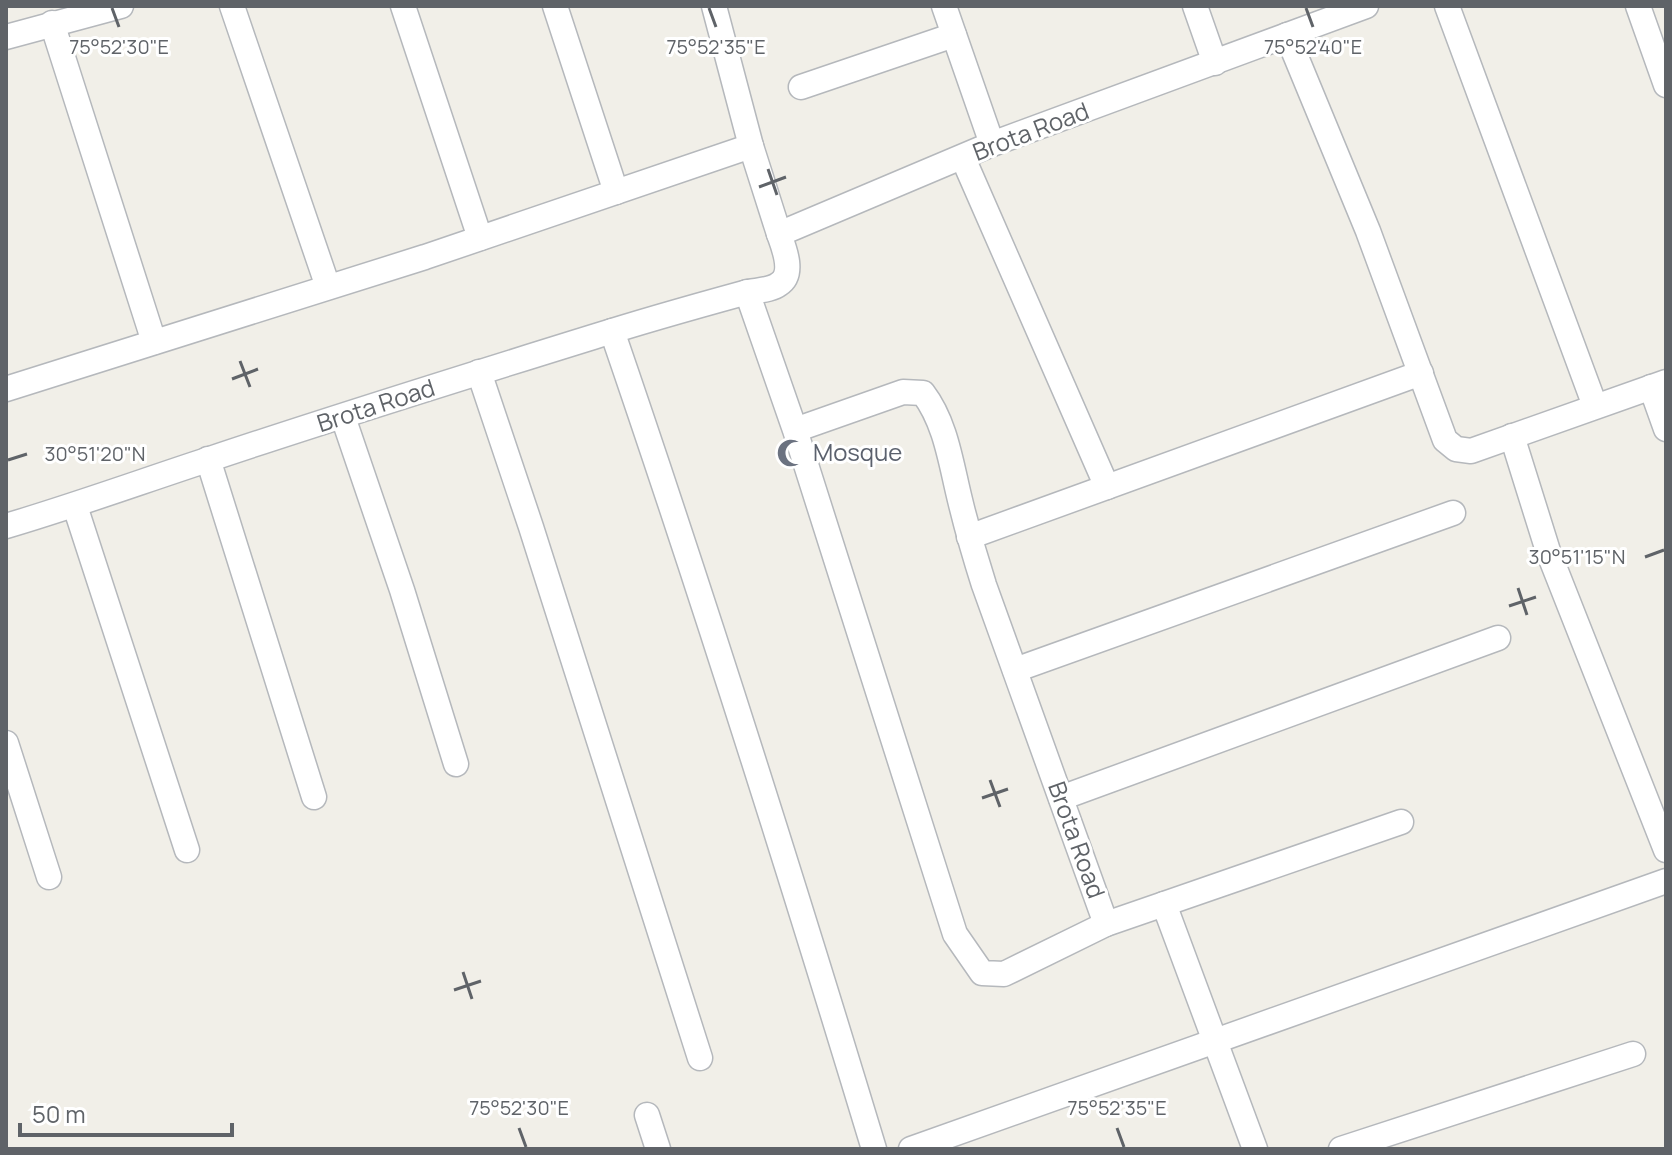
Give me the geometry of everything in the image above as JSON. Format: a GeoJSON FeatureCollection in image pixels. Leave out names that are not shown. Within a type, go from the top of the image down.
{"type":"FeatureCollection","features":[{"type":"Feature","properties":{"kind":"street"},"geometry":{"type":"LineString","coordinates":[[6,37],[121,6]]}},
{"type":"Feature","properties":{"kind":"street"},"geometry":{"type":"LineString","coordinates":[[232,6],[328,287]]}},
{"type":"Feature","properties":{"kind":"street"},"geometry":{"type":"LineString","coordinates":[[403,6],[480,238]]}},
{"type":"Feature","properties":{"kind":"street"},"geometry":{"type":"LineString","coordinates":[[555,6],[616,192]]}},
{"type":"Feature","properties":{"kind":"street"},"geometry":{"type":"LineString","coordinates":[[714,6],[751,146],[779,234]]}},
{"type":"Feature","properties":{"kind":"street"},"geometry":{"type":"LineString","coordinates":[[944,6],[992,144]]}},
{"type":"Feature","properties":{"kind":"street"},"geometry":{"type":"LineString","coordinates":[[1195,6],[1215,63]]}},
{"type":"Feature","properties":{"kind":"street"},"geometry":{"type":"LineString","coordinates":[[1447,6],[1595,406]]}},
{"type":"Feature","properties":{"kind":"street"},"geometry":{"type":"LineString","coordinates":[[1638,6],[1666,85]]}},
{"type":"Feature","properties":{"kind":"street","name":"Brota Road"},"geometry":{"type":"LineString","coordinates":[[6,526],[479,372],[781,284],[787,275],[786,254],[779,234],[992,144],[1215,63],[1354,8]]}},
{"type":"Feature","properties":{"kind":"street"},"geometry":{"type":"LineString","coordinates":[[52,23],[154,342]]}},
{"type":"Feature","properties":{"kind":"street"},"geometry":{"type":"LineString","coordinates":[[801,87],[954,35]]}},
{"type":"Feature","properties":{"kind":"street"},"geometry":{"type":"LineString","coordinates":[[1287,35],[1368,231],[1445,440],[1456,449],[1471,451],[1658,384],[1666,429]]}},
{"type":"Feature","properties":{"kind":"street"},"geometry":{"type":"LineString","coordinates":[[6,389],[480,238],[751,146]]}},
{"type":"Feature","properties":{"kind":"street"},"geometry":{"type":"LineString","coordinates":[[963,158],[1107,487]]}},
{"type":"Feature","properties":{"kind":"street","name":"Brota Road"},"geometry":{"type":"LineString","coordinates":[[747,292],[795,430],[955,934],[982,973],[1004,974],[1106,924],[969,537],[934,407],[923,393],[903,392],[795,430]]}},
{"type":"Feature","properties":{"kind":"street"},"geometry":{"type":"LineString","coordinates":[[612,331],[679,529],[874,1149]]}},
{"type":"Feature","properties":{"kind":"street"},"geometry":{"type":"LineString","coordinates":[[479,372],[700,1058]]}},
{"type":"Feature","properties":{"kind":"street"},"geometry":{"type":"LineString","coordinates":[[969,537],[1421,373]]}},
{"type":"Feature","properties":{"kind":"street"},"geometry":{"type":"LineString","coordinates":[[343,417],[402,590],[456,764]]}},
{"type":"Feature","properties":{"kind":"street"},"geometry":{"type":"LineString","coordinates":[[1512,436],[1548,551],[1666,850]]}},
{"type":"Feature","properties":{"kind":"street"},"geometry":{"type":"LineString","coordinates":[[208,459],[314,797]]}},
{"type":"Feature","properties":{"kind":"street"},"geometry":{"type":"LineString","coordinates":[[75,506],[187,850]]}},
{"type":"Feature","properties":{"kind":"street"},"geometry":{"type":"LineString","coordinates":[[1015,670],[1453,513]]}},
{"type":"Feature","properties":{"kind":"street"},"geometry":{"type":"LineString","coordinates":[[1061,798],[1498,638]]}},
{"type":"Feature","properties":{"kind":"street"},"geometry":{"type":"LineString","coordinates":[[6,743],[49,877]]}},
{"type":"Feature","properties":{"kind":"street"},"geometry":{"type":"LineString","coordinates":[[1106,924],[1401,822]]}},
{"type":"Feature","properties":{"kind":"street"},"geometry":{"type":"LineString","coordinates":[[911,1149],[1666,881]]}},
{"type":"Feature","properties":{"kind":"street"},"geometry":{"type":"LineString","coordinates":[[1164,904],[1255,1149]]}},
{"type":"Feature","properties":{"kind":"street"},"geometry":{"type":"LineString","coordinates":[[1341,1149],[1633,1054]]}},
{"type":"Feature","properties":{"kind":"street"},"geometry":{"type":"LineString","coordinates":[[647,1115],[658,1149]]}},
{"type":"Feature","properties":{"kind":"place","name":"Mosque"},"geometry":{"type":"Point","coordinates":[791,453]}}]}
